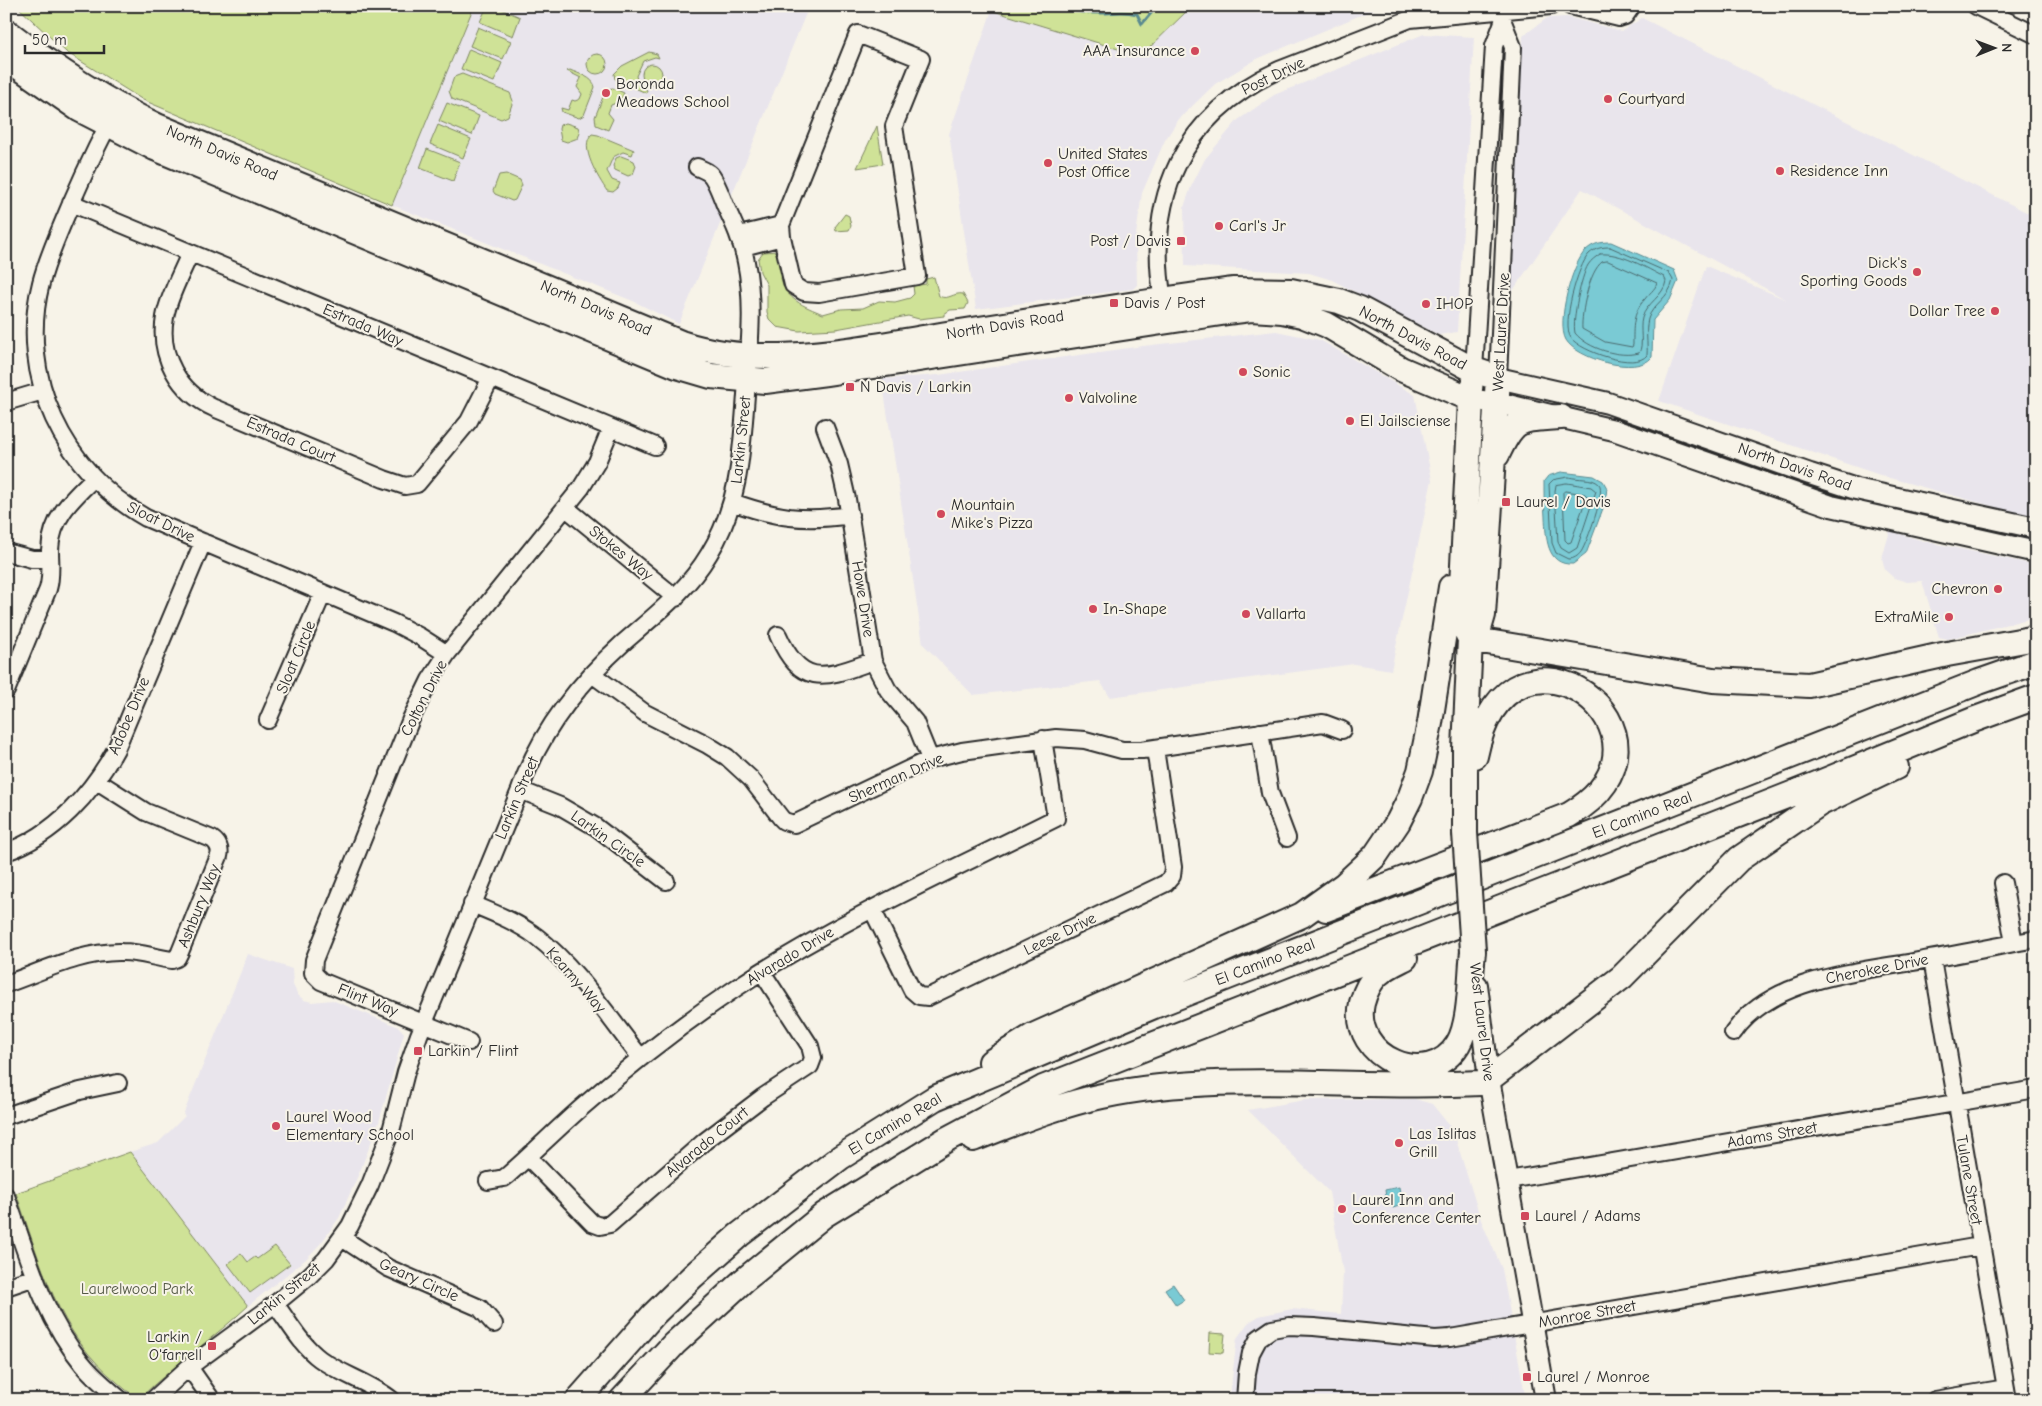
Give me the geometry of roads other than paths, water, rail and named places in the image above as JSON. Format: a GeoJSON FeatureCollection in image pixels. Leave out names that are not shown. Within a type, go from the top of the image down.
{"type":"FeatureCollection","features":[{"type":"Feature","properties":{"kind":"highway","name":"North Davis Road"},"geometry":{"type":"LineString","coordinates":[[6,31],[70,78],[157,126],[681,343],[715,353],[749,356],[836,351],[1163,300],[1234,290],[1267,290],[1291,291],[1338,301],[1360,309],[1474,370],[1498,378]]}},
{"type":"Feature","properties":{"kind":"highway","name":"North Davis Road"},"geometry":{"type":"LineString","coordinates":[[6,58],[57,95],[108,125],[155,148],[677,366],[711,376],[765,381],[1147,323],[1251,310],[1282,311],[1302,315],[1327,325],[1401,369],[1470,399]]}},
{"type":"Feature","properties":{"kind":"highway","name":"West Laurel Drive"},"geometry":{"type":"LineString","coordinates":[[1470,639],[1479,629],[1483,615],[1498,378]]}},
{"type":"Feature","properties":{"kind":"highway","name":"West Laurel Drive"},"geometry":{"type":"LineString","coordinates":[[1470,399],[1461,607],[1462,623],[1470,639],[1465,833],[1473,951]]}},
{"type":"Feature","properties":{"kind":"highway"},"geometry":{"type":"LineString","coordinates":[[1494,461],[1506,434],[1512,426],[1530,420],[1561,417]]}},
{"type":"Feature","properties":{"kind":"highway"},"geometry":{"type":"LineString","coordinates":[[935,1098],[1033,1036],[1302,915],[1344,885],[1375,856],[1398,822],[1410,798],[1420,771],[1430,724],[1443,628],[1464,504]]}},
{"type":"Feature","properties":{"kind":"highway"},"geometry":{"type":"LineString","coordinates":[[1470,639],[1713,680],[1809,685],[1947,654],[2036,638]]}},
{"type":"Feature","properties":{"kind":"highway","name":"El Camino Real"},"geometry":{"type":"LineString","coordinates":[[578,1400],[654,1314],[739,1235],[841,1157],[935,1098],[1154,1006],[1979,682],[2036,662]]}},
{"type":"Feature","properties":{"kind":"highway"},"geometry":{"type":"LineString","coordinates":[[1268,931],[1569,815],[1585,806],[1605,784],[1613,764],[1614,741],[1609,720],[1603,710],[1596,701],[1580,689],[1560,682],[1538,681],[1527,683],[1509,692],[1494,707],[1482,728],[1465,804]]}},
{"type":"Feature","properties":{"kind":"highway"},"geometry":{"type":"LineString","coordinates":[[622,1400],[674,1344],[743,1281],[824,1216],[947,1138],[1043,1088],[1973,720],[2036,697]]}},
{"type":"Feature","properties":{"kind":"highway"},"geometry":{"type":"LineString","coordinates":[[884,1177],[987,1134],[1051,1111],[1101,1096],[1181,1084],[1481,1083],[1489,1079],[1622,977],[1740,859],[1819,804],[1944,743],[1973,720]]}},
{"type":"Feature","properties":{"kind":"highway"},"geometry":{"type":"LineString","coordinates":[[1473,951],[1466,1023],[1461,1038],[1452,1052],[1438,1062],[1414,1066],[1396,1063],[1378,1052],[1365,1035],[1360,1017],[1364,993],[1370,983],[1386,968],[1500,908]]}},
{"type":"Feature","properties":{"kind":"main road","name":"West Laurel Drive"},"geometry":{"type":"LineString","coordinates":[[1470,399],[1474,370]]}},
{"type":"Feature","properties":{"kind":"main road","name":"North Davis Road"},"geometry":{"type":"LineString","coordinates":[[1498,378],[1608,402],[1856,489],[2036,528]]}},
{"type":"Feature","properties":{"kind":"main road","name":"North Davis Road"},"geometry":{"type":"LineString","coordinates":[[1470,399],[1497,403],[1614,430],[1831,506],[2036,552]]}},
{"type":"Feature","properties":{"kind":"main road","name":"West Laurel Drive"},"geometry":{"type":"LineString","coordinates":[[1473,951],[1489,1079],[1546,1400]]}},
{"type":"Feature","properties":{"kind":"street","name":"Post Drive"},"geometry":{"type":"LineString","coordinates":[[1163,300],[1157,253],[1160,217],[1166,192],[1175,169],[1195,135],[1228,100],[1244,88],[1275,72],[1410,19],[1503,13],[1551,6]]}},
{"type":"Feature","properties":{"kind":"street"},"geometry":{"type":"LineString","coordinates":[[1570,6],[1619,18],[1625,16],[1632,6]]}},
{"type":"Feature","properties":{"kind":"street"},"geometry":{"type":"LineString","coordinates":[[1976,6],[2036,35]]}},
{"type":"Feature","properties":{"kind":"street","name":"West Laurel Drive"},"geometry":{"type":"LineString","coordinates":[[1474,370],[1494,46],[1503,13]]}},
{"type":"Feature","properties":{"kind":"street","name":"West Laurel Drive"},"geometry":{"type":"LineString","coordinates":[[1498,378],[1513,47],[1503,13]]}},
{"type":"Feature","properties":{"kind":"street"},"geometry":{"type":"LineString","coordinates":[[858,34],[921,58],[894,126],[917,276],[819,293],[804,292],[793,285],[791,280],[781,231],[858,34]]}},
{"type":"Feature","properties":{"kind":"street","name":"Sloat Drive"},"geometry":{"type":"LineString","coordinates":[[108,125],[71,203],[44,270],[36,306],[36,355],[43,391],[54,420],[65,441],[94,478],[116,499],[135,512],[157,524],[406,629],[447,654]]}},
{"type":"Feature","properties":{"kind":"street","name":"Larkin Street"},"geometry":{"type":"LineString","coordinates":[[153,1400],[188,1367],[275,1304],[318,1268],[342,1238],[358,1212],[383,1153],[398,1109],[410,1059],[527,769],[560,713],[592,674],[676,598],[709,554],[724,525],[732,502],[740,467],[749,356],[751,297],[741,241],[711,175],[697,167]]}},
{"type":"Feature","properties":{"kind":"street","name":"Estrada Way"},"geometry":{"type":"LineString","coordinates":[[71,203],[655,446]]}},
{"type":"Feature","properties":{"kind":"street"},"geometry":{"type":"LineString","coordinates":[[741,241],[781,231]]}},
{"type":"Feature","properties":{"kind":"street","name":"Estrada Court"},"geometry":{"type":"LineString","coordinates":[[190,252],[169,304],[164,334],[169,360],[178,379],[198,399],[214,408],[405,486],[417,484],[444,454],[469,421],[491,378]]}},
{"type":"Feature","properties":{"kind":"street"},"geometry":{"type":"LineString","coordinates":[[6,402],[43,391]]}},
{"type":"Feature","properties":{"kind":"street","name":"Howe Drive"},"geometry":{"type":"LineString","coordinates":[[825,427],[842,475],[874,661],[888,690],[915,722],[930,759]]}},
{"type":"Feature","properties":{"kind":"street","name":"Colton Drive"},"geometry":{"type":"LineString","coordinates":[[314,976],[312,969],[314,960],[424,690],[447,654],[566,508],[593,470],[611,428]]}},
{"type":"Feature","properties":{"kind":"street"},"geometry":{"type":"LineString","coordinates":[[6,691],[48,589],[51,576],[52,534],[57,520],[66,506],[94,478]]}},
{"type":"Feature","properties":{"kind":"street"},"geometry":{"type":"LineString","coordinates":[[732,502],[767,514],[791,518],[815,519],[850,515]]}},
{"type":"Feature","properties":{"kind":"street","name":"Stokes Way"},"geometry":{"type":"LineString","coordinates":[[566,508],[676,598]]}},
{"type":"Feature","properties":{"kind":"street","name":"Adobe Drive"},"geometry":{"type":"LineString","coordinates":[[6,852],[49,829],[77,804],[97,781],[116,749],[203,542]]}},
{"type":"Feature","properties":{"kind":"street"},"geometry":{"type":"LineString","coordinates":[[6,552],[32,559],[50,559]]}},
{"type":"Feature","properties":{"kind":"street","name":"Sloat Circle"},"geometry":{"type":"LineString","coordinates":[[268,720],[323,593]]}},
{"type":"Feature","properties":{"kind":"street"},"geometry":{"type":"LineString","coordinates":[[778,635],[788,656],[806,671],[818,676],[831,675],[874,661]]}},
{"type":"Feature","properties":{"kind":"street","name":"Sherman Drive"},"geometry":{"type":"LineString","coordinates":[[592,674],[640,710],[727,757],[751,779],[781,818],[789,823],[799,822],[930,759],[962,751],[1044,739],[1075,738],[1122,750],[1155,749],[1322,723],[1342,730]]}},
{"type":"Feature","properties":{"kind":"street"},"geometry":{"type":"LineString","coordinates":[[1260,732],[1270,793],[1287,838]]}},
{"type":"Feature","properties":{"kind":"street","name":"Alvarado Drive"},"geometry":{"type":"LineString","coordinates":[[488,1181],[504,1178],[580,1108],[641,1058],[710,1006],[762,972],[872,909],[1056,818],[1044,739]]}},
{"type":"Feature","properties":{"kind":"street","name":"Leese Drive"},"geometry":{"type":"LineString","coordinates":[[872,909],[912,990],[919,996],[928,997],[1162,885],[1169,880],[1173,867],[1155,749]]}},
{"type":"Feature","properties":{"kind":"street","name":"Ashbury Way"},"geometry":{"type":"LineString","coordinates":[[6,984],[80,958],[101,953],[134,952],[172,960],[177,958],[180,952],[219,856],[218,844],[212,839],[141,809],[97,781]]}},
{"type":"Feature","properties":{"kind":"street","name":"Larkin Circle"},"geometry":{"type":"LineString","coordinates":[[520,790],[560,806],[596,827],[666,881]]}},
{"type":"Feature","properties":{"kind":"street"},"geometry":{"type":"LineString","coordinates":[[2003,883],[2014,943]]}},
{"type":"Feature","properties":{"kind":"street","name":"Kearny Way"},"geometry":{"type":"LineString","coordinates":[[472,904],[520,926],[554,951],[572,970],[641,1058]]}},
{"type":"Feature","properties":{"kind":"street","name":"Cherokee Drive"},"geometry":{"type":"LineString","coordinates":[[1733,1033],[1750,1013],[1777,996],[1802,985],[1844,974],[2036,939]]}},
{"type":"Feature","properties":{"kind":"street","name":"Tulane Street"},"geometry":{"type":"LineString","coordinates":[[1932,959],[2007,1394]]}},
{"type":"Feature","properties":{"kind":"street","name":"Alvarado Court"},"geometry":{"type":"LineString","coordinates":[[528,1157],[592,1223],[600,1226],[610,1224],[705,1142],[763,1097],[806,1069],[812,1062],[813,1054],[810,1046],[762,972]]}},
{"type":"Feature","properties":{"kind":"street","name":"Flint Way"},"geometry":{"type":"LineString","coordinates":[[314,976],[323,982],[469,1042]]}},
{"type":"Feature","properties":{"kind":"street"},"geometry":{"type":"LineString","coordinates":[[6,1116],[74,1093],[118,1083]]}},
{"type":"Feature","properties":{"kind":"street","name":"Adams Street"},"geometry":{"type":"LineString","coordinates":[[1508,1180],[2036,1089]]}},
{"type":"Feature","properties":{"kind":"street"},"geometry":{"type":"LineString","coordinates":[[6,1196],[53,1321],[68,1344],[92,1374],[121,1400]]}},
{"type":"Feature","properties":{"kind":"street","name":"Geary Circle"},"geometry":{"type":"LineString","coordinates":[[342,1238],[388,1268],[480,1308],[494,1324]]}},
{"type":"Feature","properties":{"kind":"street","name":"Monroe Street"},"geometry":{"type":"LineString","coordinates":[[1245,1400],[1248,1364],[1255,1344],[1265,1332],[1280,1326],[1314,1327],[1440,1339],[1980,1246]]}},
{"type":"Feature","properties":{"kind":"street"},"geometry":{"type":"LineString","coordinates":[[6,1287],[35,1277]]}},
{"type":"Feature","properties":{"kind":"street"},"geometry":{"type":"LineString","coordinates":[[275,1304],[304,1343],[319,1358],[392,1400]]}},
{"type":"Feature","properties":{"kind":"street"},"geometry":{"type":"LineString","coordinates":[[188,1367],[212,1400]]}},
{"type":"Feature","properties":{"kind":"street"},"geometry":{"type":"LineString","coordinates":[[1935,1400],[2007,1394]]}},
{"type":"Feature","properties":{"kind":"water"},"geometry":{"type":"Polygon","coordinates":[[[1611,242],[1674,270],[1678,281],[1670,300],[1653,320],[1652,357],[1644,363],[1621,365],[1594,359],[1572,347],[1566,340],[1563,332],[1564,307],[1567,294],[1581,257],[1592,246],[1611,242]]]}},
{"type":"Feature","properties":{"kind":"water"},"geometry":{"type":"Polygon","coordinates":[[[1561,472],[1594,476],[1603,481],[1607,488],[1605,503],[1586,554],[1573,564],[1557,560],[1547,541],[1544,481],[1548,476],[1561,472]]]}},
{"type":"Feature","properties":{"kind":"water"},"geometry":{"type":"Polygon","coordinates":[[[1399,1187],[1402,1205],[1393,1208],[1391,1196],[1386,1197],[1385,1190],[1399,1187]]]}},
{"type":"Feature","properties":{"kind":"water"},"geometry":{"type":"Polygon","coordinates":[[[1173,1284],[1184,1300],[1176,1305],[1165,1289],[1173,1284]]]}},
{"type":"Feature","properties":{"kind":"waterway"},"geometry":{"type":"LineString","coordinates":[[1058,6],[1085,12],[1137,14],[1142,24],[1157,6]]}},
{"type":"Feature","properties":{"kind":"place","name":"AAA Insurance"},"geometry":{"type":"Point","coordinates":[1195,51]}},
{"type":"Feature","properties":{"kind":"place","name":"Boronda Meadows School"},"geometry":{"type":"Point","coordinates":[606,93]}},
{"type":"Feature","properties":{"kind":"place","name":"Courtyard"},"geometry":{"type":"Point","coordinates":[1608,99]}},
{"type":"Feature","properties":{"kind":"place","name":"United States Post Office"},"geometry":{"type":"Point","coordinates":[1048,163]}},
{"type":"Feature","properties":{"kind":"place","name":"Residence Inn"},"geometry":{"type":"Point","coordinates":[1780,171]}},
{"type":"Feature","properties":{"kind":"place","name":"Carl's Jr"},"geometry":{"type":"Point","coordinates":[1219,226]}},
{"type":"Feature","properties":{"kind":"place","name":"Post / Davis"},"geometry":{"type":"Point","coordinates":[1181,241]}},
{"type":"Feature","properties":{"kind":"place","name":"Dick's Sporting Goods"},"geometry":{"type":"Point","coordinates":[1917,272]}},
{"type":"Feature","properties":{"kind":"place","name":"Davis / Post"},"geometry":{"type":"Point","coordinates":[1114,303]}},
{"type":"Feature","properties":{"kind":"place","name":"IHOP"},"geometry":{"type":"Point","coordinates":[1426,304]}},
{"type":"Feature","properties":{"kind":"place","name":"Dollar Tree"},"geometry":{"type":"Point","coordinates":[1995,311]}},
{"type":"Feature","properties":{"kind":"place","name":"Sonic"},"geometry":{"type":"Point","coordinates":[1243,372]}},
{"type":"Feature","properties":{"kind":"place","name":"N Davis / Larkin"},"geometry":{"type":"Point","coordinates":[850,387]}},
{"type":"Feature","properties":{"kind":"place","name":"Valvoline"},"geometry":{"type":"Point","coordinates":[1069,398]}},
{"type":"Feature","properties":{"kind":"place","name":"El Jailsciense"},"geometry":{"type":"Point","coordinates":[1350,421]}},
{"type":"Feature","properties":{"kind":"place","name":"Laurel / Davis"},"geometry":{"type":"Point","coordinates":[1506,502]}},
{"type":"Feature","properties":{"kind":"place","name":"Mountain Mike's Pizza"},"geometry":{"type":"Point","coordinates":[941,514]}},
{"type":"Feature","properties":{"kind":"place","name":"Chevron"},"geometry":{"type":"Point","coordinates":[1998,589]}},
{"type":"Feature","properties":{"kind":"place","name":"In-Shape"},"geometry":{"type":"Point","coordinates":[1093,609]}},
{"type":"Feature","properties":{"kind":"place","name":"Vallarta"},"geometry":{"type":"Point","coordinates":[1246,614]}},
{"type":"Feature","properties":{"kind":"place","name":"ExtraMile"},"geometry":{"type":"Point","coordinates":[1949,617]}},
{"type":"Feature","properties":{"kind":"place","name":"Larkin / Flint"},"geometry":{"type":"Point","coordinates":[418,1051]}},
{"type":"Feature","properties":{"kind":"place","name":"Laurel Wood Elementary School"},"geometry":{"type":"Point","coordinates":[276,1126]}},
{"type":"Feature","properties":{"kind":"place","name":"Las Islitas Grill"},"geometry":{"type":"Point","coordinates":[1399,1143]}},
{"type":"Feature","properties":{"kind":"place","name":"Laurel Inn and Conference Center"},"geometry":{"type":"Point","coordinates":[1342,1209]}},
{"type":"Feature","properties":{"kind":"place","name":"Laurel / Adams"},"geometry":{"type":"Point","coordinates":[1525,1216]}},
{"type":"Feature","properties":{"kind":"place","name":"Larkin / O'farrell"},"geometry":{"type":"Point","coordinates":[212,1346]}},
{"type":"Feature","properties":{"kind":"place","name":"Laurel / Monroe"},"geometry":{"type":"Point","coordinates":[1527,1377]}},
{"type":"Feature","properties":{"kind":"park label","name":"Laurelwood Park"},"geometry":{"type":"Point","coordinates":[137,1289]}}]}
